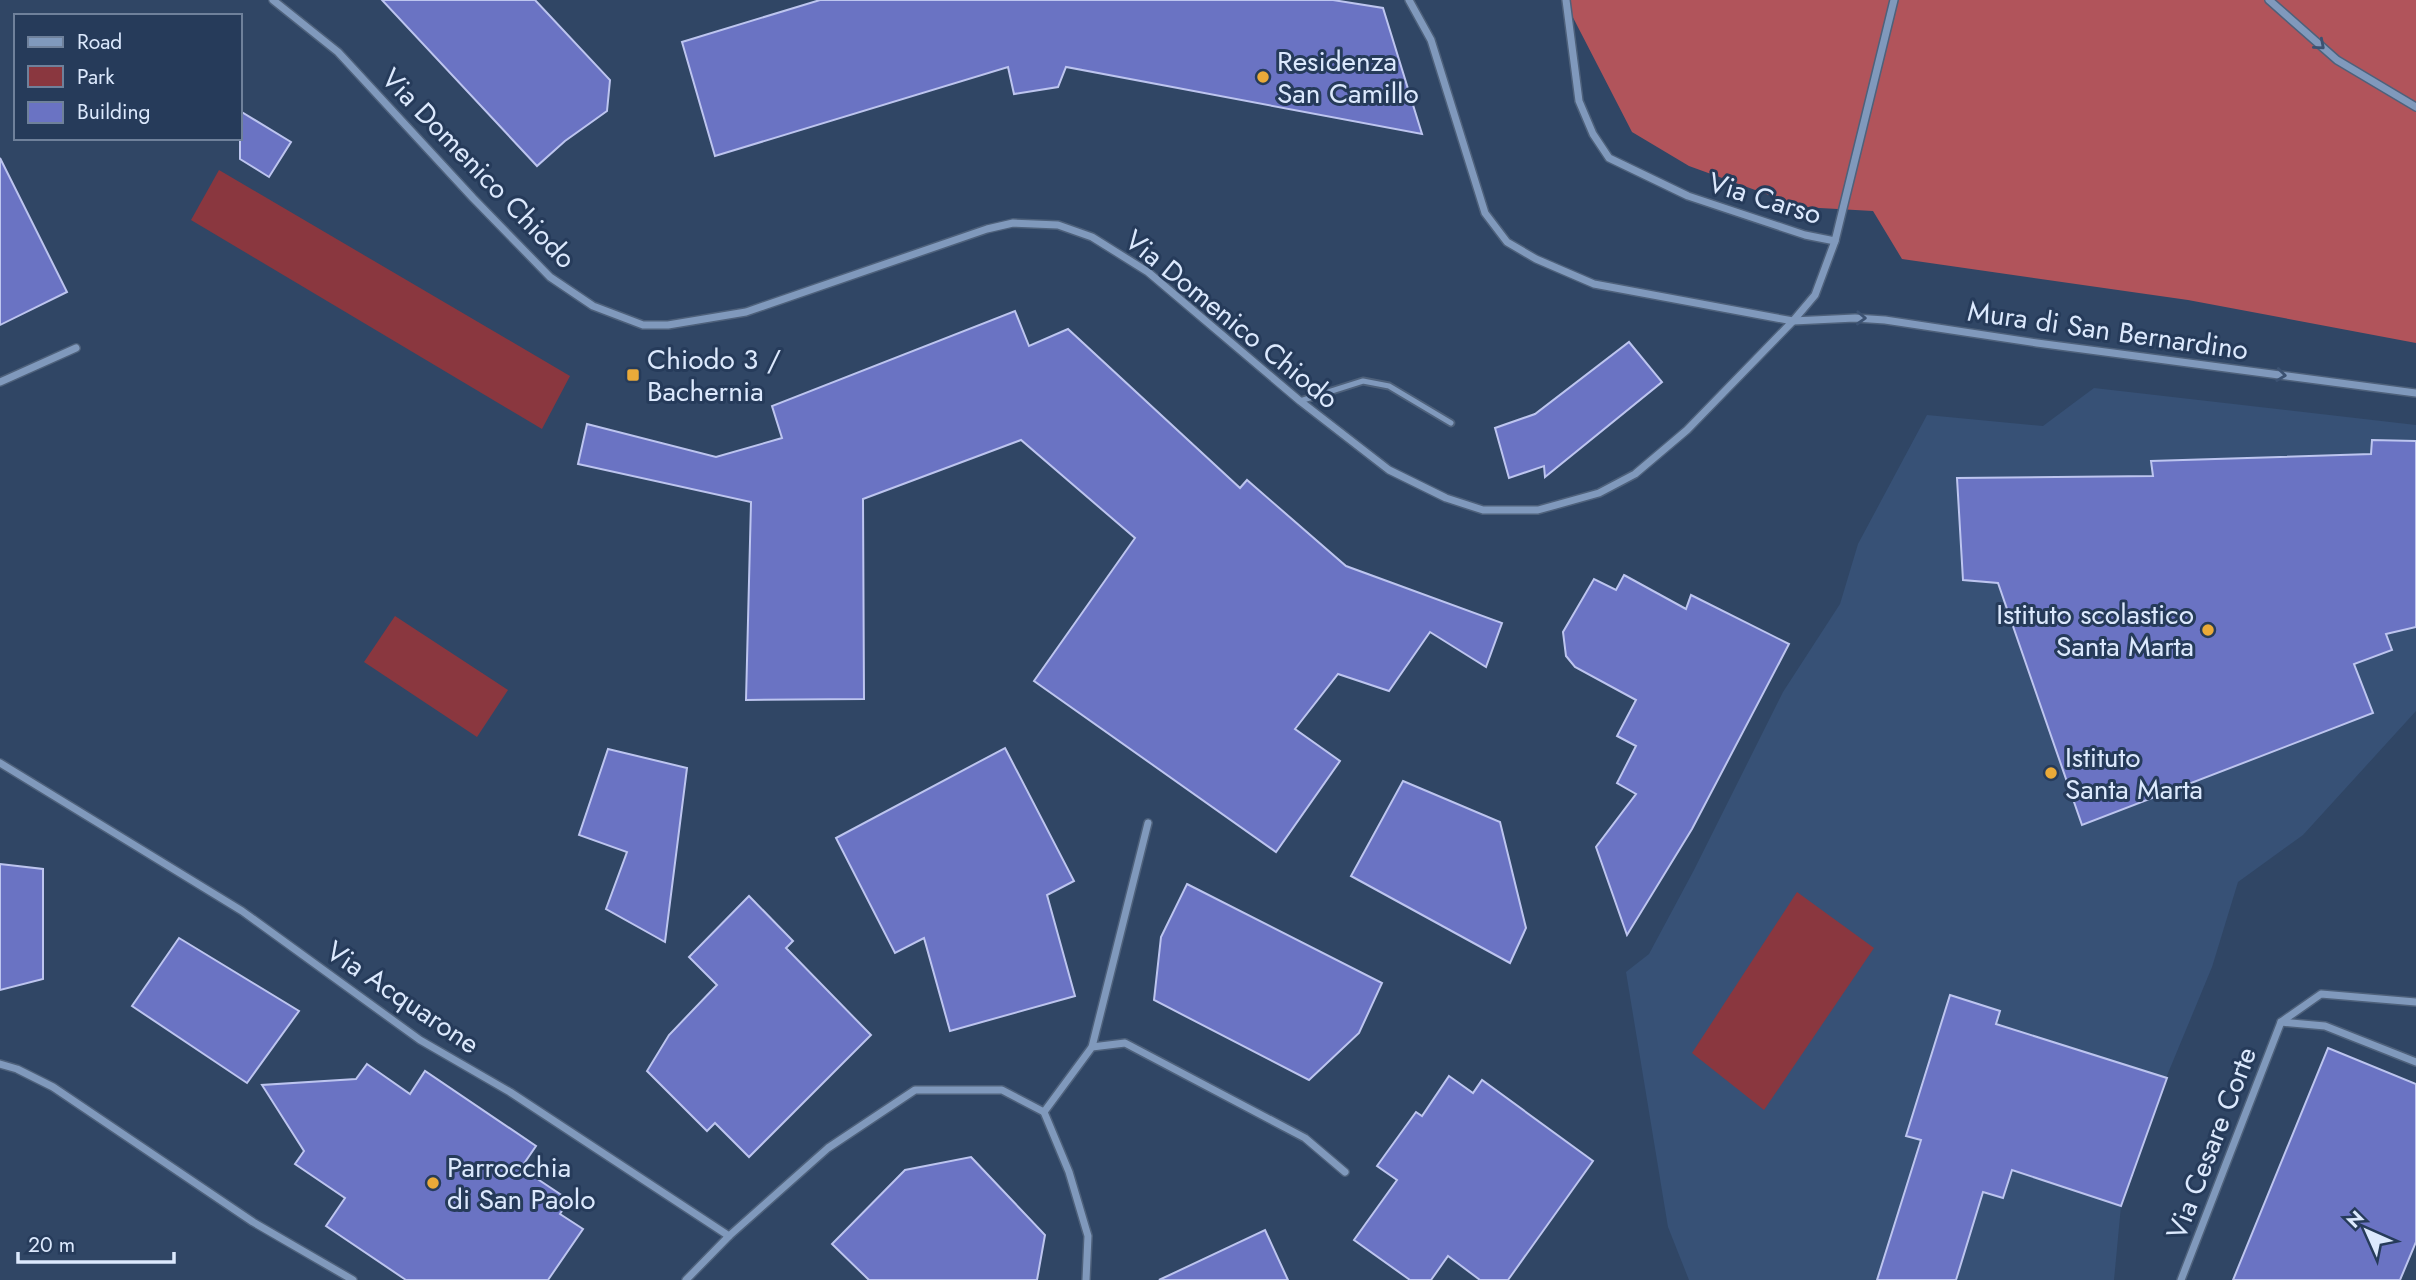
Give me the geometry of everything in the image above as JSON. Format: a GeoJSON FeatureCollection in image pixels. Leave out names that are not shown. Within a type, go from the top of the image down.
{"type":"FeatureCollection","features":[{"type":"Feature","properties":{"kind":"street","name":"Via Domenico Chiodo"},"geometry":{"type":"LineString","coordinates":[[273,0],[338,52],[472,198],[550,277],[593,306],[643,324],[668,325],[746,312],[987,229],[1013,223],[1058,225],[1092,237],[1148,272],[1300,401],[1389,470],[1446,498],[1483,510],[1538,510],[1599,493],[1635,474],[1687,430],[1793,321],[1815,295],[1835,241]]}},
{"type":"Feature","properties":{"kind":"street","name":"Mura di San Bernardino"},"geometry":{"type":"LineString","coordinates":[[1409,0],[1431,40],[1485,213],[1507,242],[1536,259],[1594,284],[1793,321],[1855,318],[1885,320],[2416,393]]}},
{"type":"Feature","properties":{"kind":"street","name":"Via Carso"},"geometry":{"type":"LineString","coordinates":[[1566,0],[1578,101],[1592,134],[1609,158],[1688,196],[1805,235],[1835,241],[1894,0]]}},
{"type":"Feature","properties":{"kind":"street"},"geometry":{"type":"LineString","coordinates":[[2269,0],[2337,60],[2416,107]]}},
{"type":"Feature","properties":{"kind":"street"},"geometry":{"type":"LineString","coordinates":[[0,382],[76,348]]}},
{"type":"Feature","properties":{"kind":"street","name":"Via Acquarone"},"geometry":{"type":"LineString","coordinates":[[0,762],[242,911],[421,1040],[510,1093],[729,1236]]}},
{"type":"Feature","properties":{"kind":"street"},"geometry":{"type":"LineString","coordinates":[[1044,1112],[1092,1047],[1148,823]]}},
{"type":"Feature","properties":{"kind":"street","name":"Via Cesare Corte"},"geometry":{"type":"LineString","coordinates":[[2182,1280],[2281,1022],[2321,994],[2416,1002]]}},
{"type":"Feature","properties":{"kind":"street","name":"Via Cesare Corte"},"geometry":{"type":"LineString","coordinates":[[2281,1022],[2325,1026],[2416,1062]]}},
{"type":"Feature","properties":{"kind":"street"},"geometry":{"type":"LineString","coordinates":[[1092,1047],[1125,1043],[1305,1138],[1345,1172]]}},
{"type":"Feature","properties":{"kind":"street"},"geometry":{"type":"LineString","coordinates":[[0,1064],[18,1069],[53,1087],[253,1222],[353,1280]]}},
{"type":"Feature","properties":{"kind":"street"},"geometry":{"type":"LineString","coordinates":[[685,1280],[729,1236],[828,1147],[915,1090],[1002,1090],[1044,1112],[1069,1172],[1088,1236],[1087,1280]]}},
{"type":"Feature","properties":{"kind":"lane"},"geometry":{"type":"LineString","coordinates":[[1300,401],[1363,381],[1390,386],[1451,423]]}},
{"type":"Feature","properties":{"kind":"shaded area"},"geometry":{"type":"Polygon","coordinates":[[[1564,0],[2416,0],[2416,343],[2188,300],[1902,259],[1873,211],[1802,207],[1689,166],[1632,132],[1564,0]]]}},
{"type":"Feature","properties":{"kind":"shaded area","name":"Istituto Santa Marta"},"geometry":{"type":"Polygon","coordinates":[[[2094,388],[2416,425],[2416,711],[2303,835],[2238,882],[2212,967],[2166,1078],[2121,1206],[2114,1280],[1689,1280],[1668,1227],[1626,972],[1649,954],[1783,692],[1840,604],[1858,544],[1927,415],[2043,426],[2094,388]]]}},
{"type":"Feature","properties":{"kind":"green space"},"geometry":{"type":"Polygon","coordinates":[[[219,170],[570,376],[542,429],[191,220],[219,170]]]}},
{"type":"Feature","properties":{"kind":"green space"},"geometry":{"type":"Polygon","coordinates":[[[395,616],[508,690],[477,737],[364,662],[395,616]]]}},
{"type":"Feature","properties":{"kind":"green space"},"geometry":{"type":"Polygon","coordinates":[[[1797,892],[1874,948],[1764,1110],[1692,1053],[1797,892]]]}},
{"type":"Feature","properties":{"kind":"building"},"geometry":{"type":"Polygon","coordinates":[[[382,0],[535,0],[610,80],[607,111],[565,141],[537,166],[382,0]]]}},
{"type":"Feature","properties":{"kind":"building","name":"Residenza San Camillo"},"geometry":{"type":"Polygon","coordinates":[[[820,0],[1333,0],[1383,8],[1422,134],[1066,67],[1058,87],[1014,94],[1008,67],[715,156],[682,42],[820,0]]]}},
{"type":"Feature","properties":{"kind":"building"},"geometry":{"type":"Polygon","coordinates":[[[242,112],[291,142],[269,177],[240,159],[242,112]]]}},
{"type":"Feature","properties":{"kind":"building"},"geometry":{"type":"Polygon","coordinates":[[[0,158],[67,292],[0,325],[0,158]]]}},
{"type":"Feature","properties":{"kind":"building"},"geometry":{"type":"Polygon","coordinates":[[[1015,311],[1029,346],[1068,329],[1240,488],[1247,480],[1346,566],[1502,623],[1486,667],[1430,632],[1389,691],[1338,674],[1295,729],[1340,761],[1276,852],[1034,681],[1135,538],[1021,440],[863,499],[864,699],[746,700],[751,502],[578,464],[587,424],[716,457],[782,438],[772,406],[1015,311]]]}},
{"type":"Feature","properties":{"kind":"building"},"geometry":{"type":"Polygon","coordinates":[[[1629,342],[1662,382],[1545,477],[1544,466],[1509,478],[1495,428],[1535,414],[1629,342]]]}},
{"type":"Feature","properties":{"kind":"building","name":"Istituto scolastico Santa Marta"},"geometry":{"type":"Polygon","coordinates":[[[2372,440],[2416,441],[2416,627],[2386,634],[2392,650],[2354,664],[2373,713],[2082,825],[1998,583],[1963,580],[1957,478],[2153,476],[2151,461],[2371,454],[2372,440]]]}},
{"type":"Feature","properties":{"kind":"building"},"geometry":{"type":"Polygon","coordinates":[[[1624,575],[1686,609],[1691,595],[1789,644],[1692,829],[1627,935],[1596,847],[1636,794],[1617,783],[1636,746],[1617,736],[1636,700],[1575,667],[1566,656],[1563,632],[1594,579],[1616,590],[1624,575]]]}},
{"type":"Feature","properties":{"kind":"building"},"geometry":{"type":"Polygon","coordinates":[[[1005,748],[1074,881],[1047,895],[1075,996],[950,1031],[924,938],[895,953],[836,838],[1005,748]]]}},
{"type":"Feature","properties":{"kind":"building"},"geometry":{"type":"Polygon","coordinates":[[[608,749],[687,768],[665,942],[606,909],[627,852],[579,835],[608,749]]]}},
{"type":"Feature","properties":{"kind":"building"},"geometry":{"type":"Polygon","coordinates":[[[1403,781],[1500,822],[1526,928],[1510,963],[1351,876],[1403,781]]]}},
{"type":"Feature","properties":{"kind":"building"},"geometry":{"type":"Polygon","coordinates":[[[0,864],[43,869],[43,979],[0,990],[0,864]]]}},
{"type":"Feature","properties":{"kind":"building"},"geometry":{"type":"Polygon","coordinates":[[[1187,884],[1382,983],[1359,1033],[1309,1080],[1154,1000],[1161,937],[1187,884]]]}},
{"type":"Feature","properties":{"kind":"building"},"geometry":{"type":"Polygon","coordinates":[[[749,896],[793,941],[786,948],[871,1035],[749,1157],[715,1123],[707,1131],[647,1071],[669,1035],[717,985],[689,957],[749,896]]]}},
{"type":"Feature","properties":{"kind":"building"},"geometry":{"type":"Polygon","coordinates":[[[179,938],[299,1011],[247,1083],[132,1006],[179,938]]]}},
{"type":"Feature","properties":{"kind":"building"},"geometry":{"type":"Polygon","coordinates":[[[1950,995],[2000,1011],[1996,1024],[2167,1078],[2121,1206],[2012,1170],[2003,1198],[1983,1192],[1956,1280],[1877,1280],[1921,1140],[1906,1136],[1950,995]]]}},
{"type":"Feature","properties":{"kind":"building"},"geometry":{"type":"Polygon","coordinates":[[[2328,1048],[2416,1084],[2416,1242],[2400,1280],[2233,1280],[2328,1048]]]}},
{"type":"Feature","properties":{"kind":"building","name":"Parrocchia di San Paolo"},"geometry":{"type":"Polygon","coordinates":[[[367,1064],[410,1094],[425,1071],[536,1146],[521,1168],[569,1200],[560,1214],[583,1229],[548,1280],[406,1280],[326,1226],[345,1198],[295,1164],[304,1151],[262,1085],[356,1079],[367,1064]]]}},
{"type":"Feature","properties":{"kind":"building"},"geometry":{"type":"Polygon","coordinates":[[[1449,1076],[1473,1093],[1482,1080],[1593,1161],[1508,1280],[1480,1280],[1448,1256],[1431,1280],[1410,1280],[1354,1240],[1397,1180],[1377,1166],[1416,1112],[1422,1116],[1449,1076]]]}},
{"type":"Feature","properties":{"kind":"building"},"geometry":{"type":"Polygon","coordinates":[[[971,1157],[1045,1235],[1037,1280],[869,1280],[832,1244],[905,1170],[971,1157]]]}},
{"type":"Feature","properties":{"kind":"building"},"geometry":{"type":"Polygon","coordinates":[[[1265,1230],[1288,1280],[1159,1280],[1265,1230]]]}},
{"type":"Feature","properties":{"kind":"place","name":"Residenza San Camillo"},"geometry":{"type":"Point","coordinates":[1263,77]}},
{"type":"Feature","properties":{"kind":"place","name":"Chiodo 3 / Bachernia"},"geometry":{"type":"Point","coordinates":[633,375]}},
{"type":"Feature","properties":{"kind":"place","name":"Istituto scolastico Santa Marta"},"geometry":{"type":"Point","coordinates":[2208,630]}},
{"type":"Feature","properties":{"kind":"place","name":"Istituto Santa Marta"},"geometry":{"type":"Point","coordinates":[2051,773]}},
{"type":"Feature","properties":{"kind":"place","name":"Parrocchia di San Paolo"},"geometry":{"type":"Point","coordinates":[433,1183]}}]}
